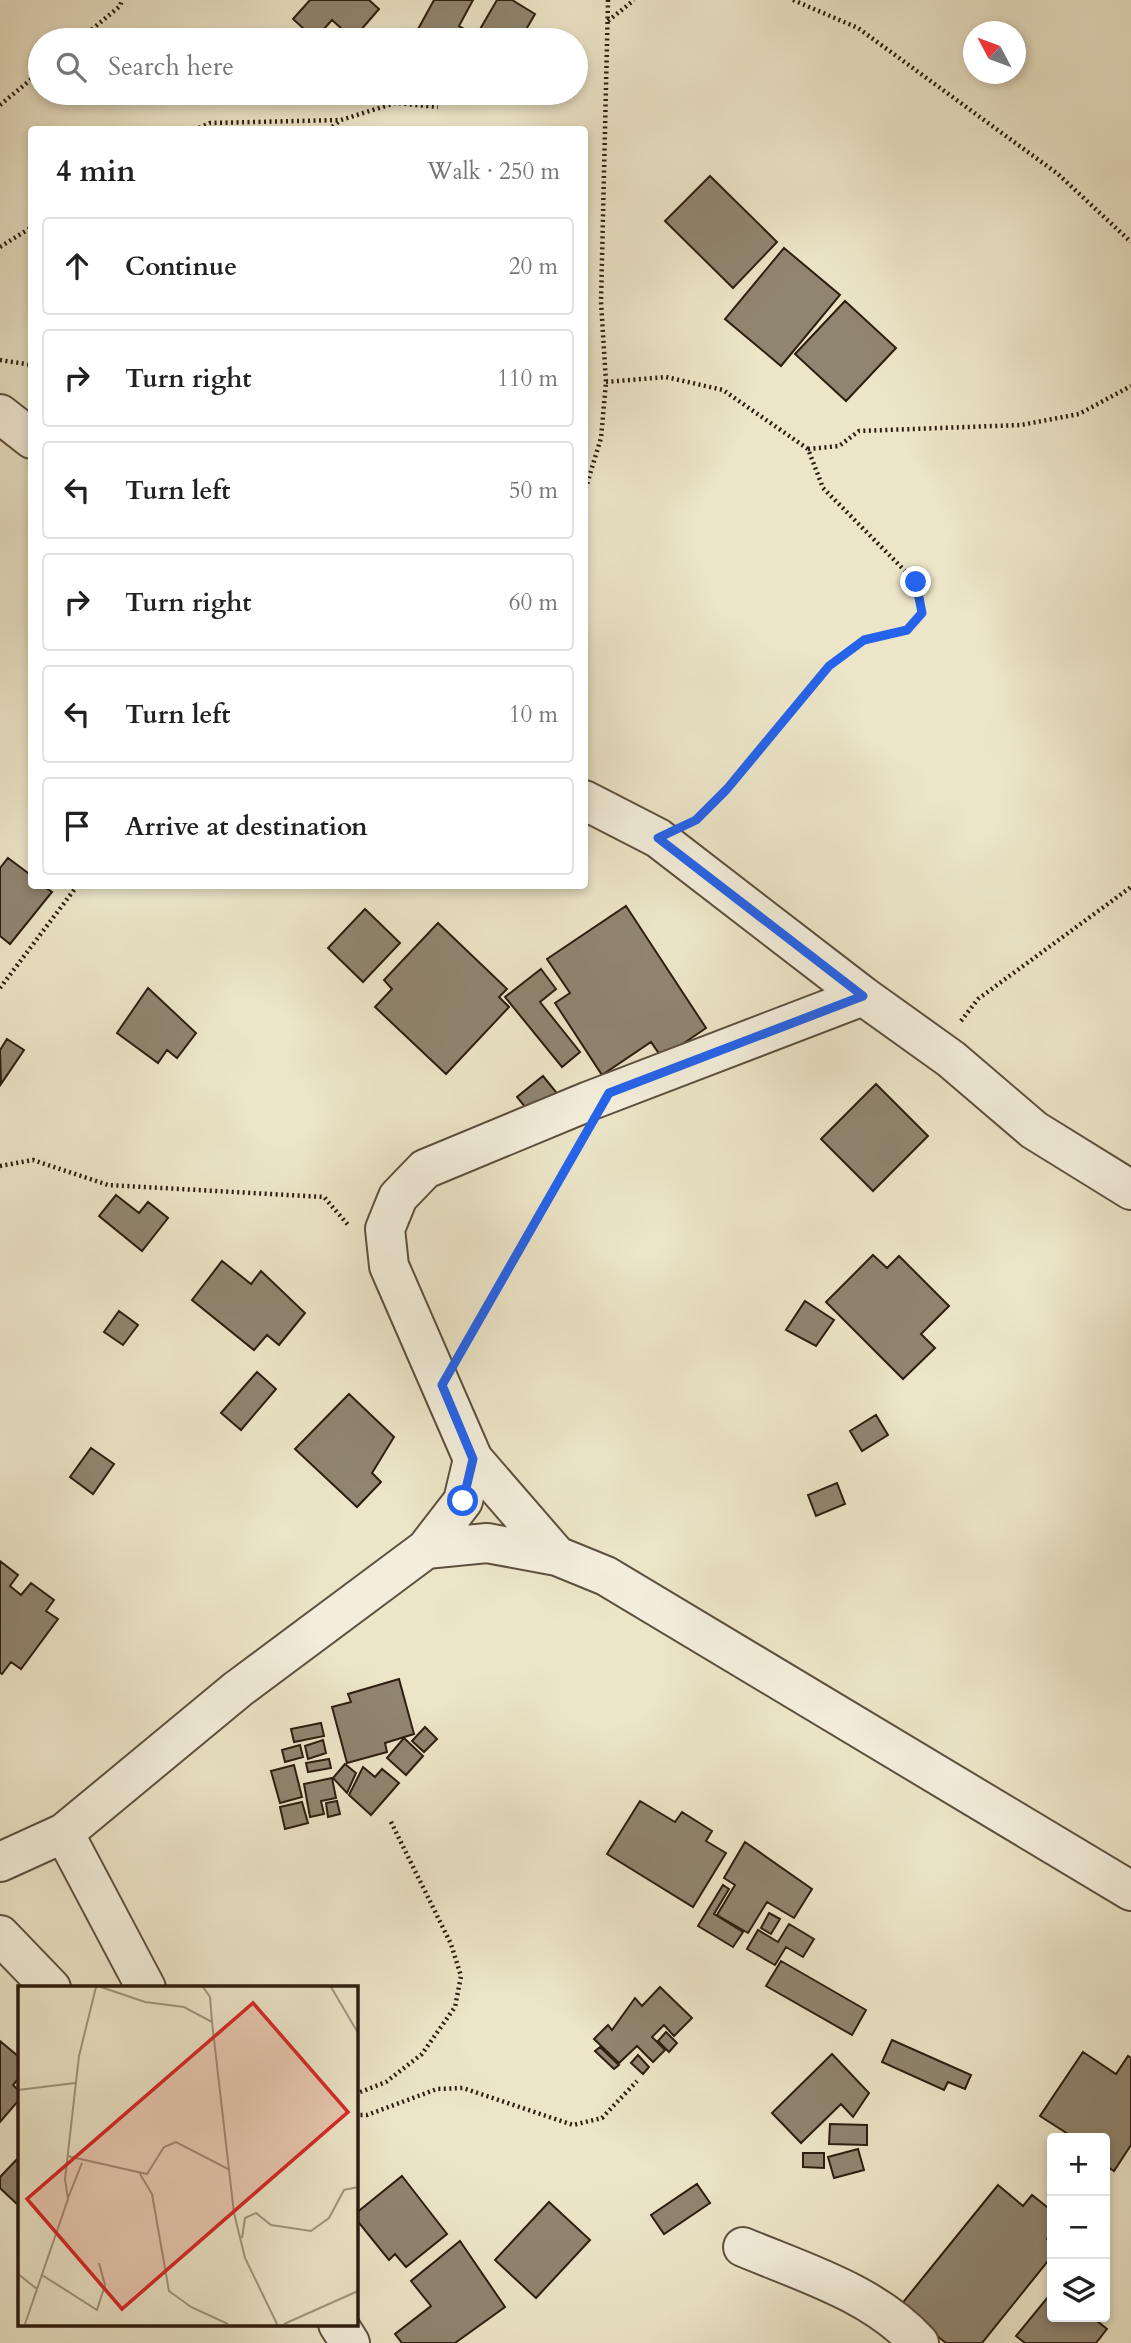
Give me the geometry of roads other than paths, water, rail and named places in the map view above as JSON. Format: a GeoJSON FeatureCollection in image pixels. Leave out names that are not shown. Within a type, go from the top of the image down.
{"type":"FeatureCollection","features":[{"type":"Feature","properties":{"kind":"street"},"geometry":{"type":"LineString","coordinates":[[0,414],[28,436]]}},
{"type":"Feature","properties":{"kind":"street"},"geometry":{"type":"LineString","coordinates":[[588,802],[658,838],[863,996],[951,1059],[1034,1130],[1131,1190]]}},
{"type":"Feature","properties":{"kind":"street"},"geometry":{"type":"LineString","coordinates":[[557,1556],[473,1459],[389,1266],[385,1229],[398,1197],[425,1169],[589,1101],[863,996]]}},
{"type":"Feature","properties":{"kind":"street"},"geometry":{"type":"LineString","coordinates":[[0,1862],[64,1833],[238,1689],[426,1549],[463,1501],[473,1459]]}},
{"type":"Feature","properties":{"kind":"street"},"geometry":{"type":"LineString","coordinates":[[426,1549],[487,1543],[557,1556],[606,1576],[1131,1891]]}},
{"type":"Feature","properties":{"kind":"street"},"geometry":{"type":"LineString","coordinates":[[64,1833],[145,1986]]}},
{"type":"Feature","properties":{"kind":"street"},"geometry":{"type":"LineString","coordinates":[[0,1935],[49,1986]]}},
{"type":"Feature","properties":{"kind":"street"},"geometry":{"type":"LineString","coordinates":[[743,2247],[863,2298],[904,2326],[919,2343]]}},
{"type":"Feature","properties":{"kind":"street"},"geometry":{"type":"LineString","coordinates":[[339,2326],[350,2343]]}}]}
